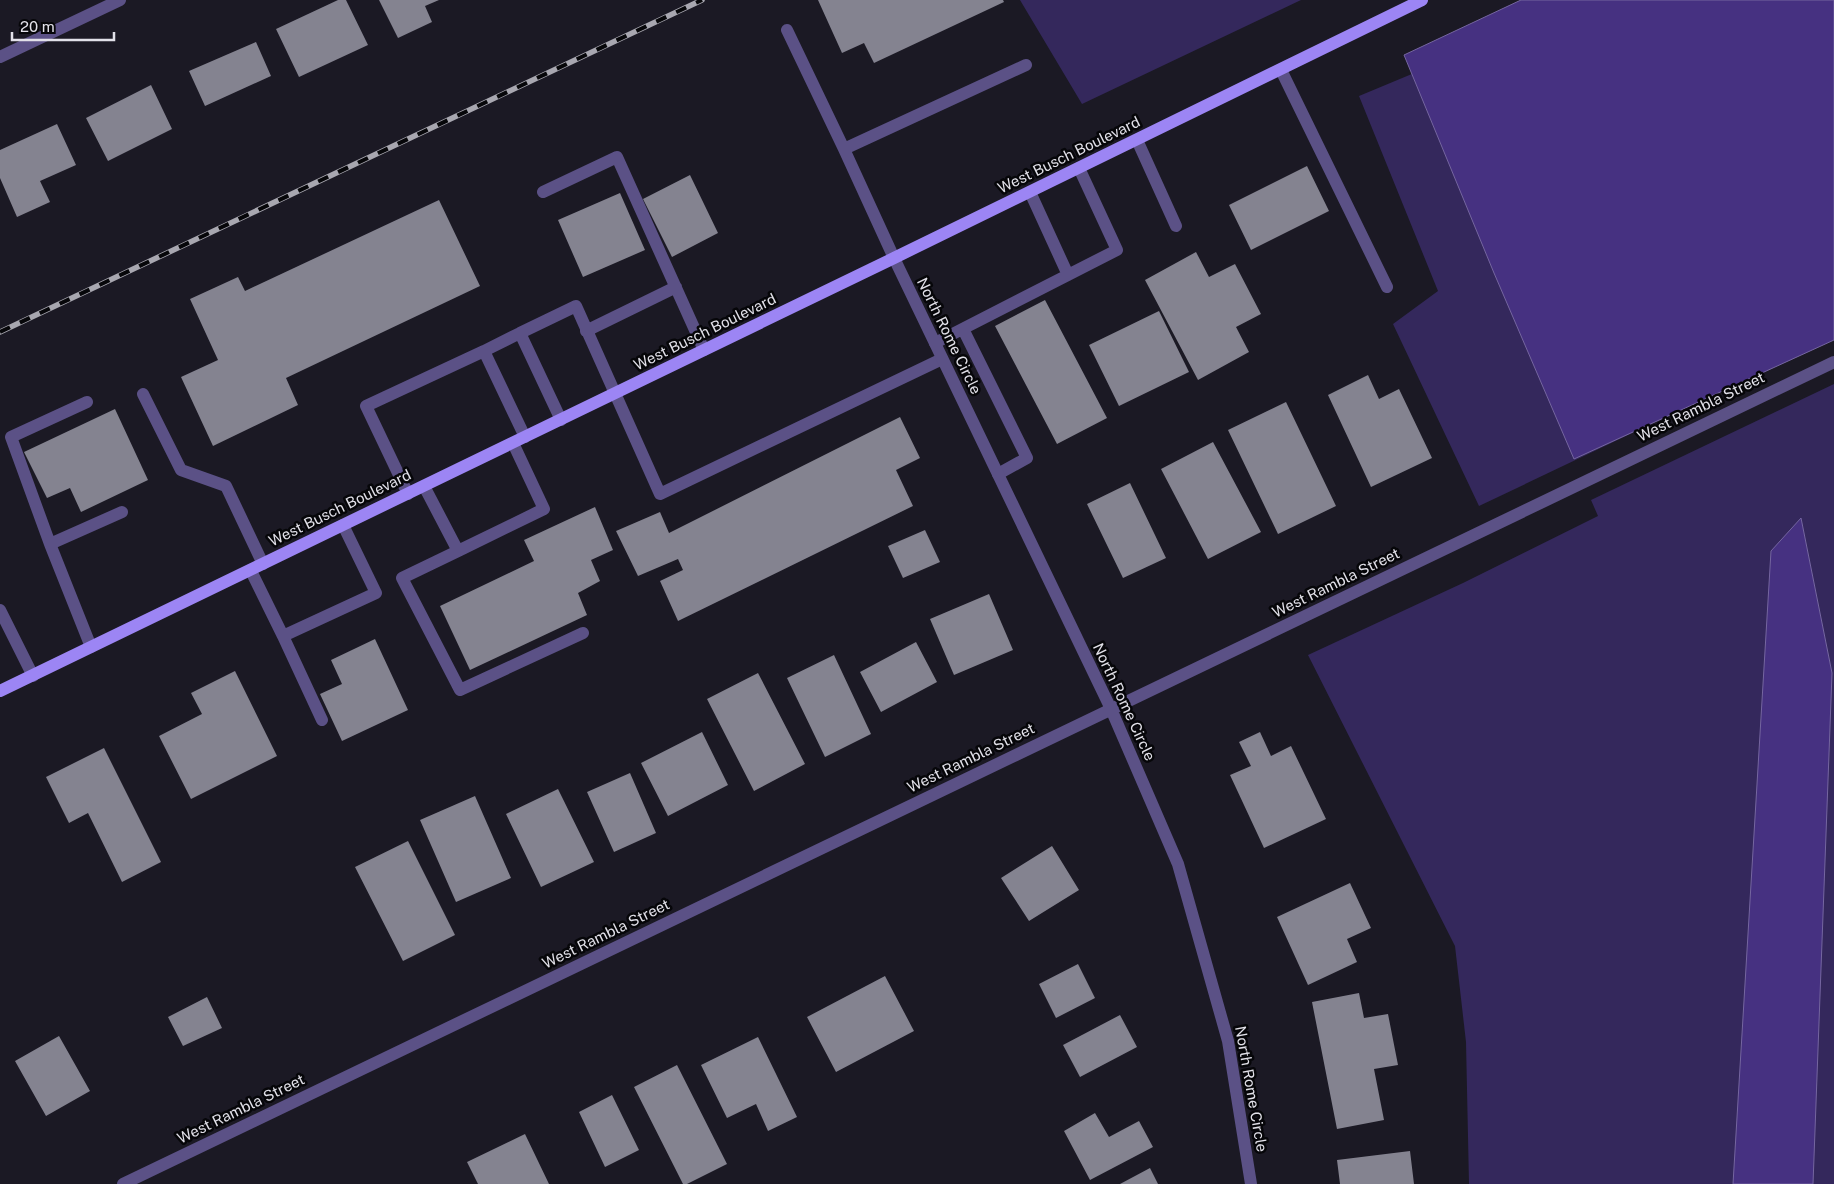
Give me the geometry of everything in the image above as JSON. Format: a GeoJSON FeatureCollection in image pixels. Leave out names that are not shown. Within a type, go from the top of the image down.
{"type":"FeatureCollection","features":[{"type":"Feature","properties":{"kind":"main road","name":"West Busch Boulevard"},"geometry":{"type":"LineString","coordinates":[[0,691],[615,394],[1422,0]]}},
{"type":"Feature","properties":{"kind":"street"},"geometry":{"type":"LineString","coordinates":[[0,57],[120,0]]}},
{"type":"Feature","properties":{"kind":"street","name":"North Rome Circle"},"geometry":{"type":"LineString","coordinates":[[786,30],[1111,709],[1178,864],[1228,1041],[1251,1184]]}},
{"type":"Feature","properties":{"kind":"street"},"geometry":{"type":"LineString","coordinates":[[844,149],[1026,65]]}},
{"type":"Feature","properties":{"kind":"street"},"geometry":{"type":"LineString","coordinates":[[1281,70],[1387,288]]}},
{"type":"Feature","properties":{"kind":"street"},"geometry":{"type":"LineString","coordinates":[[1136,140],[1176,226]]}},
{"type":"Feature","properties":{"kind":"street"},"geometry":{"type":"LineString","coordinates":[[543,192],[617,157],[704,350]]}},
{"type":"Feature","properties":{"kind":"street"},"geometry":{"type":"LineString","coordinates":[[935,343],[1117,250],[1079,168]]}},
{"type":"Feature","properties":{"kind":"street"},"geometry":{"type":"LineString","coordinates":[[1030,192],[1068,276]]}},
{"type":"Feature","properties":{"kind":"street"},"geometry":{"type":"LineString","coordinates":[[586,330],[676,288]]}},
{"type":"Feature","properties":{"kind":"street"},"geometry":{"type":"LineString","coordinates":[[408,494],[366,406],[576,306],[660,494],[942,359]]}},
{"type":"Feature","properties":{"kind":"street"},"geometry":{"type":"LineString","coordinates":[[963,329],[1027,458],[998,474]]}},
{"type":"Feature","properties":{"kind":"street"},"geometry":{"type":"LineString","coordinates":[[520,334],[561,420]]}},
{"type":"Feature","properties":{"kind":"street"},"geometry":{"type":"LineString","coordinates":[[484,351],[525,436]]}},
{"type":"Feature","properties":{"kind":"street","name":"West Rambla Street"},"geometry":{"type":"LineString","coordinates":[[123,1184],[1834,362]]}},
{"type":"Feature","properties":{"kind":"street"},"geometry":{"type":"LineString","coordinates":[[143,394],[181,470],[226,486],[263,564]]}},
{"type":"Feature","properties":{"kind":"street"},"geometry":{"type":"LineString","coordinates":[[87,402],[11,437],[91,648]]}},
{"type":"Feature","properties":{"kind":"street"},"geometry":{"type":"LineString","coordinates":[[513,443],[544,509],[402,578],[460,690],[583,632]]}},
{"type":"Feature","properties":{"kind":"street"},"geometry":{"type":"LineString","coordinates":[[424,486],[458,551]]}},
{"type":"Feature","properties":{"kind":"street"},"geometry":{"type":"LineString","coordinates":[[50,544],[122,512]]}},
{"type":"Feature","properties":{"kind":"street"},"geometry":{"type":"LineString","coordinates":[[283,636],[376,593],[343,525]]}},
{"type":"Feature","properties":{"kind":"street"},"geometry":{"type":"LineString","coordinates":[[250,570],[322,720]]}},
{"type":"Feature","properties":{"kind":"street"},"geometry":{"type":"LineString","coordinates":[[0,610],[32,676]]}},
{"type":"Feature","properties":{"kind":"shaded area"},"geometry":{"type":"Polygon","coordinates":[[[1020,0],[1301,0],[1082,104],[1020,0]]]}},
{"type":"Feature","properties":{"kind":"shaded area"},"geometry":{"type":"Polygon","coordinates":[[[1521,0],[1834,0],[1834,340],[1574,459],[1494,273],[1404,55],[1521,0]]]}},
{"type":"Feature","properties":{"kind":"shaded area"},"geometry":{"type":"Polygon","coordinates":[[[1590,0],[1834,0],[1834,337],[1479,506],[1393,324],[1438,291],[1359,96],[1590,0]]]}},
{"type":"Feature","properties":{"kind":"shaded area"},"geometry":{"type":"Polygon","coordinates":[[[1834,384],[1834,1184],[1469,1184],[1466,1042],[1455,946],[1308,655],[1463,583],[1598,516],[1591,500],[1834,384]]]}},
{"type":"Feature","properties":{"kind":"shaded area"},"geometry":{"type":"Polygon","coordinates":[[[1801,518],[1832,673],[1813,1184],[1733,1184],[1771,551],[1801,518]]]}},
{"type":"Feature","properties":{"kind":"building"},"geometry":{"type":"Polygon","coordinates":[[[338,0],[346,0],[368,45],[299,77],[276,29],[338,0]]]}},
{"type":"Feature","properties":{"kind":"building"},"geometry":{"type":"Polygon","coordinates":[[[379,0],[439,0],[425,6],[432,22],[398,38],[379,0]]]}},
{"type":"Feature","properties":{"kind":"building"},"geometry":{"type":"Polygon","coordinates":[[[818,0],[1003,0],[1004,2],[874,63],[864,43],[842,53],[818,0]]]}},
{"type":"Feature","properties":{"kind":"building"},"geometry":{"type":"Polygon","coordinates":[[[256,42],[271,76],[205,106],[189,71],[256,42]]]}},
{"type":"Feature","properties":{"kind":"building"},"geometry":{"type":"Polygon","coordinates":[[[151,85],[172,129],[108,161],[86,118],[151,85]]]}},
{"type":"Feature","properties":{"kind":"building"},"geometry":{"type":"Polygon","coordinates":[[[57,124],[76,165],[40,181],[50,202],[17,217],[0,178],[0,150],[57,124]]]}},
{"type":"Feature","properties":{"kind":"building"},"geometry":{"type":"Polygon","coordinates":[[[1307,166],[1329,211],[1251,250],[1229,205],[1307,166]]]}},
{"type":"Feature","properties":{"kind":"building"},"geometry":{"type":"Polygon","coordinates":[[[690,175],[718,233],[672,257],[643,199],[690,175]]]}},
{"type":"Feature","properties":{"kind":"building"},"geometry":{"type":"Polygon","coordinates":[[[620,193],[645,250],[583,277],[558,220],[620,193]]]}},
{"type":"Feature","properties":{"kind":"building"},"geometry":{"type":"Polygon","coordinates":[[[439,200],[480,286],[286,378],[298,405],[213,446],[181,377],[218,360],[190,299],[238,277],[245,291],[439,200]]]}},
{"type":"Feature","properties":{"kind":"building"},"geometry":{"type":"Polygon","coordinates":[[[1196,252],[1209,277],[1235,264],[1261,314],[1236,327],[1249,352],[1198,380],[1145,280],[1196,252]]]}},
{"type":"Feature","properties":{"kind":"building"},"geometry":{"type":"Polygon","coordinates":[[[1045,300],[1107,418],[1057,444],[995,326],[1045,300]]]}},
{"type":"Feature","properties":{"kind":"building"},"geometry":{"type":"Polygon","coordinates":[[[1159,311],[1189,372],[1119,406],[1089,345],[1159,311]]]}},
{"type":"Feature","properties":{"kind":"building"},"geometry":{"type":"Polygon","coordinates":[[[1368,375],[1379,399],[1399,389],[1432,458],[1371,487],[1328,395],[1368,375]]]}},
{"type":"Feature","properties":{"kind":"building"},"geometry":{"type":"Polygon","coordinates":[[[1286,402],[1336,506],[1278,534],[1228,430],[1286,402]]]}},
{"type":"Feature","properties":{"kind":"building"},"geometry":{"type":"Polygon","coordinates":[[[115,409],[148,480],[81,512],[70,488],[47,498],[24,452],[115,409]]]}},
{"type":"Feature","properties":{"kind":"building"},"geometry":{"type":"Polygon","coordinates":[[[900,417],[920,458],[896,470],[913,506],[678,621],[660,581],[683,570],[678,559],[638,576],[616,531],[660,512],[669,533],[900,417]]]}},
{"type":"Feature","properties":{"kind":"building"},"geometry":{"type":"Polygon","coordinates":[[[1213,442],[1261,532],[1208,559],[1161,469],[1213,442]]]}},
{"type":"Feature","properties":{"kind":"building"},"geometry":{"type":"Polygon","coordinates":[[[1130,483],[1166,558],[1123,578],[1087,504],[1130,483]]]}},
{"type":"Feature","properties":{"kind":"building"},"geometry":{"type":"Polygon","coordinates":[[[595,507],[613,550],[591,560],[600,581],[578,593],[587,615],[470,670],[440,606],[534,561],[524,540],[595,507]]]}},
{"type":"Feature","properties":{"kind":"building"},"geometry":{"type":"Polygon","coordinates":[[[925,530],[940,562],[903,578],[888,546],[925,530]]]}},
{"type":"Feature","properties":{"kind":"building"},"geometry":{"type":"Polygon","coordinates":[[[989,594],[1013,650],[954,675],[930,619],[989,594]]]}},
{"type":"Feature","properties":{"kind":"building"},"geometry":{"type":"Polygon","coordinates":[[[375,639],[408,710],[342,741],[320,694],[342,684],[331,660],[375,639]]]}},
{"type":"Feature","properties":{"kind":"building"},"geometry":{"type":"Polygon","coordinates":[[[916,642],[937,682],[881,712],[860,672],[916,642]]]}},
{"type":"Feature","properties":{"kind":"building"},"geometry":{"type":"Polygon","coordinates":[[[834,655],[871,734],[825,757],[787,678],[834,655]]]}},
{"type":"Feature","properties":{"kind":"building"},"geometry":{"type":"Polygon","coordinates":[[[235,671],[277,756],[191,799],[159,736],[202,714],[191,693],[235,671]]]}},
{"type":"Feature","properties":{"kind":"building"},"geometry":{"type":"Polygon","coordinates":[[[758,673],[805,764],[754,791],[707,699],[758,673]]]}},
{"type":"Feature","properties":{"kind":"building"},"geometry":{"type":"Polygon","coordinates":[[[702,732],[728,785],[668,816],[641,763],[702,732]]]}},
{"type":"Feature","properties":{"kind":"building"},"geometry":{"type":"Polygon","coordinates":[[[1260,732],[1271,756],[1291,746],[1326,819],[1264,848],[1230,775],[1251,766],[1239,742],[1260,732]]]}},
{"type":"Feature","properties":{"kind":"building"},"geometry":{"type":"Polygon","coordinates":[[[104,748],[161,862],[122,882],[88,813],[69,823],[46,777],[104,748]]]}},
{"type":"Feature","properties":{"kind":"building"},"geometry":{"type":"Polygon","coordinates":[[[630,773],[656,833],[614,852],[587,792],[630,773]]]}},
{"type":"Feature","properties":{"kind":"building"},"geometry":{"type":"Polygon","coordinates":[[[558,789],[594,862],[541,887],[506,814],[558,789]]]}},
{"type":"Feature","properties":{"kind":"building"},"geometry":{"type":"Polygon","coordinates":[[[475,796],[511,878],[456,902],[420,820],[475,796]]]}},
{"type":"Feature","properties":{"kind":"building"},"geometry":{"type":"Polygon","coordinates":[[[408,841],[455,935],[403,961],[355,867],[408,841]]]}},
{"type":"Feature","properties":{"kind":"building"},"geometry":{"type":"Polygon","coordinates":[[[1052,846],[1079,890],[1029,921],[1001,878],[1052,846]]]}},
{"type":"Feature","properties":{"kind":"building"},"geometry":{"type":"Polygon","coordinates":[[[1350,883],[1371,928],[1347,939],[1357,962],[1308,985],[1277,917],[1350,883]]]}},
{"type":"Feature","properties":{"kind":"building"},"geometry":{"type":"Polygon","coordinates":[[[1078,964],[1095,998],[1056,1018],[1039,984],[1078,964]]]}},
{"type":"Feature","properties":{"kind":"building"},"geometry":{"type":"Polygon","coordinates":[[[885,976],[914,1031],[836,1072],[807,1017],[885,976]]]}},
{"type":"Feature","properties":{"kind":"building"},"geometry":{"type":"Polygon","coordinates":[[[1359,993],[1364,1018],[1388,1014],[1398,1065],[1374,1069],[1384,1120],[1337,1129],[1312,1002],[1359,993]]]}},
{"type":"Feature","properties":{"kind":"building"},"geometry":{"type":"Polygon","coordinates":[[[207,997],[222,1028],[183,1046],[168,1017],[207,997]]]}},
{"type":"Feature","properties":{"kind":"building"},"geometry":{"type":"Polygon","coordinates":[[[1120,1015],[1137,1047],[1080,1077],[1063,1045],[1120,1015]]]}},
{"type":"Feature","properties":{"kind":"building"},"geometry":{"type":"Polygon","coordinates":[[[59,1036],[90,1091],[46,1116],[15,1061],[59,1036]]]}},
{"type":"Feature","properties":{"kind":"building"},"geometry":{"type":"Polygon","coordinates":[[[758,1037],[797,1117],[768,1131],[756,1104],[727,1118],[701,1065],[758,1037]]]}},
{"type":"Feature","properties":{"kind":"building"},"geometry":{"type":"Polygon","coordinates":[[[677,1065],[727,1164],[687,1184],[683,1184],[634,1087],[677,1065]]]}},
{"type":"Feature","properties":{"kind":"building"},"geometry":{"type":"Polygon","coordinates":[[[612,1095],[639,1150],[605,1167],[579,1112],[612,1095]]]}},
{"type":"Feature","properties":{"kind":"building"},"geometry":{"type":"Polygon","coordinates":[[[1095,1113],[1109,1137],[1139,1121],[1153,1147],[1090,1180],[1064,1131],[1095,1113]]]}},
{"type":"Feature","properties":{"kind":"building"},"geometry":{"type":"Polygon","coordinates":[[[525,1134],[549,1184],[478,1184],[467,1162],[525,1134]]]}},
{"type":"Feature","properties":{"kind":"building"},"geometry":{"type":"Polygon","coordinates":[[[1410,1151],[1414,1184],[1340,1184],[1337,1160],[1410,1151]]]}},
{"type":"Feature","properties":{"kind":"building"},"geometry":{"type":"Polygon","coordinates":[[[1150,1168],[1158,1184],[1120,1184],[1150,1168]]]}},
{"type":"Feature","properties":{"kind":"railway"},"geometry":{"type":"LineString","coordinates":[[0,332],[702,0]]}}]}
